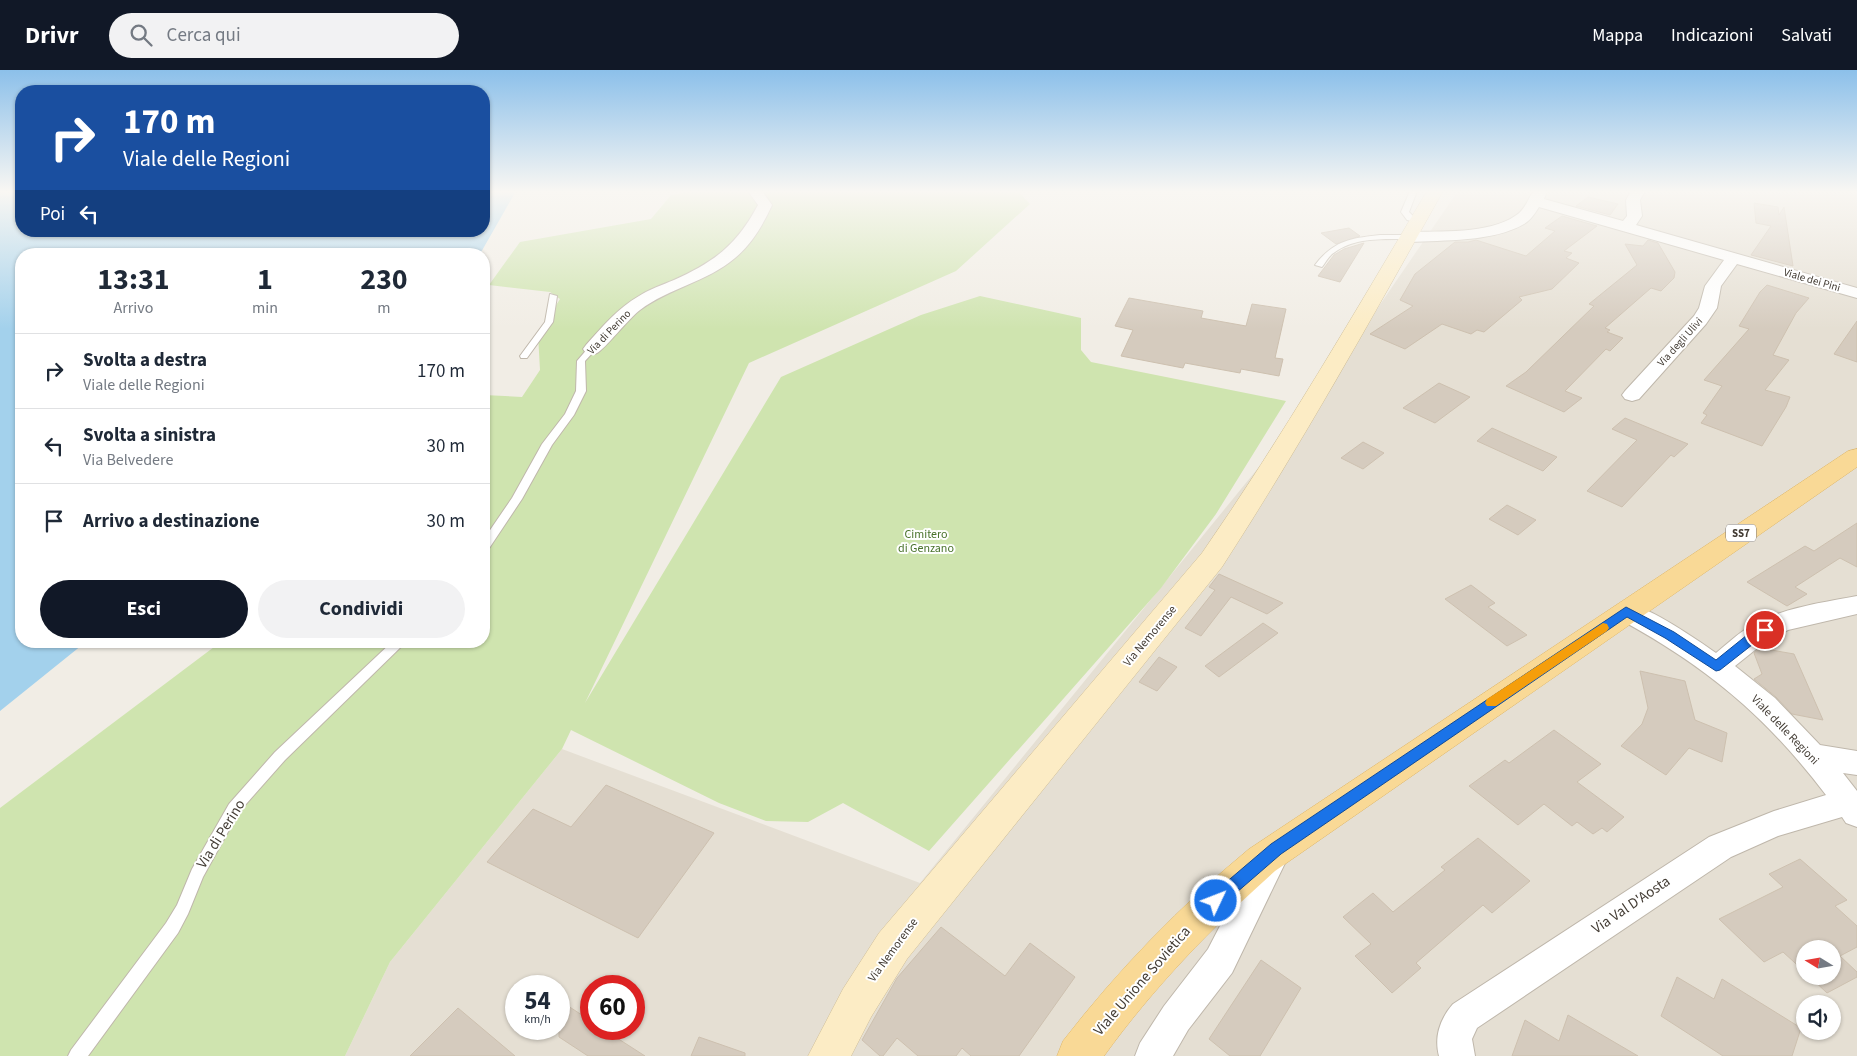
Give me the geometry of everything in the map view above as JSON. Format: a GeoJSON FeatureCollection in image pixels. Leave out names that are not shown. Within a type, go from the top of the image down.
{"type":"FeatureCollection","features":[{"type":"Feature","properties":{"kind":"main road","name":"Via Nemorense"},"geometry":{"type":"LineString","coordinates":[[829,1056],[856,1003],[893,946],[1176,605],[1226,540],[1346,346],[1409,237]]}},
{"type":"Feature","properties":{"kind":"main road","name":"Viale Unione Sovietica"},"geometry":{"type":"LineString","coordinates":[[1078,1056],[1133,988],[1183,934],[1246,873],[1276,849],[1857,456]]}},
{"type":"Feature","properties":{"kind":"street","name":"Via di Perino"},"geometry":{"type":"LineString","coordinates":[[592,349],[632,308],[643,300],[704,274],[721,264],[747,237]]}},
{"type":"Feature","properties":{"kind":"street","name":"Viale dei Pini"},"geometry":{"type":"LineString","coordinates":[[1662,237],[1857,293]]}},
{"type":"Feature","properties":{"kind":"street","name":"Via degli Ulivi"},"geometry":{"type":"LineString","coordinates":[[1632,395],[1700,320],[1706,311],[1713,286],[1734,258]]}},
{"type":"Feature","properties":{"kind":"street"},"geometry":{"type":"LineString","coordinates":[[1716,666],[1757,634],[1765,630],[1794,619],[1857,605]]}},
{"type":"Feature","properties":{"kind":"street","name":"Viale delle Regioni"},"geometry":{"type":"LineString","coordinates":[[1626,612],[1669,635],[1716,666],[1765,706],[1812,756],[1853,808]]}},
{"type":"Feature","properties":{"kind":"street"},"geometry":{"type":"LineString","coordinates":[[1812,756],[1857,763]]}},
{"type":"Feature","properties":{"kind":"street","name":"Via Val D'Aosta"},"geometry":{"type":"LineString","coordinates":[[1457,1056],[1454,1036],[1456,1029],[1465,1016],[1703,857],[1759,828],[1853,808]]}},
{"type":"Feature","properties":{"kind":"street","name":"Viale Unione Sovietica"},"geometry":{"type":"LineString","coordinates":[[1153,1056],[1176,1018],[1220,961],[1276,849]]}},
{"type":"Feature","properties":{"kind":"lane"},"geometry":{"type":"LineString","coordinates":[[1319,265],[1331,251],[1342,246],[1377,237]]}},
{"type":"Feature","properties":{"kind":"lane"},"geometry":{"type":"LineString","coordinates":[[524,356],[549,322],[553,296]]}},
{"type":"Feature","properties":{"kind":"lane","name":"Via di Perino"},"geometry":{"type":"LineString","coordinates":[[490,538],[516,499],[547,444],[569,416],[581,391],[581,361],[592,349]]}},
{"type":"Feature","properties":{"kind":"lane","name":"Via di Perino"},"geometry":{"type":"LineString","coordinates":[[77,1056],[172,928],[183,909],[197,874],[234,808],[280,756],[394,648]]}},
{"type":"Feature","properties":{"kind":"shaded area"},"geometry":{"type":"Polygon","coordinates":[[[1426,237],[1857,237],[1857,1056],[345,1056],[390,962],[562,749],[920,883],[1320,392],[1426,237]]]}},
{"type":"Feature","properties":{"kind":"green space","name":"Cimitero di Genzano"},"geometry":{"type":"Polygon","coordinates":[[[548,237],[994,237],[956,271],[749,363],[585,703],[781,377],[921,315],[980,296],[1081,318],[1081,350],[1091,362],[1286,401],[1216,514],[1161,588],[929,851],[843,803],[808,822],[766,821],[719,803],[571,730],[562,749],[390,962],[345,1056],[0,1056],[0,808],[213,648],[490,648],[490,395],[522,397],[540,370],[538,334],[560,299],[550,292],[490,285],[520,242],[548,237]]]}},
{"type":"Feature","properties":{"kind":"water"},"geometry":{"type":"Polygon","coordinates":[[[0,237],[490,237],[483,248],[15,248],[15,648],[78,648],[0,711],[0,237]]]}},
{"type":"Feature","properties":{"kind":"building"},"geometry":{"type":"Polygon","coordinates":[[[1326,237],[1357,237],[1336,244],[1326,237]]]}},
{"type":"Feature","properties":{"kind":"building"},"geometry":{"type":"Polygon","coordinates":[[[1548,237],[1582,237],[1564,251],[1572,253],[1566,258],[1579,263],[1552,289],[1519,297],[1522,300],[1484,332],[1477,330],[1471,334],[1442,324],[1405,349],[1370,334],[1413,306],[1400,300],[1415,274],[1455,242],[1476,240],[1526,256],[1548,237]]]}},
{"type":"Feature","properties":{"kind":"building"},"geometry":{"type":"Polygon","coordinates":[[[1763,237],[1789,237],[1793,266],[1751,255],[1763,237]]]}},
{"type":"Feature","properties":{"kind":"building"},"geometry":{"type":"Polygon","coordinates":[[[1648,240],[1658,243],[1675,272],[1674,278],[1661,291],[1651,288],[1605,328],[1610,330],[1607,332],[1623,338],[1610,351],[1606,349],[1565,391],[1582,398],[1564,412],[1506,386],[1526,372],[1594,306],[1589,304],[1637,265],[1625,244],[1643,246],[1648,240]]]}},
{"type":"Feature","properties":{"kind":"building"},"geometry":{"type":"Polygon","coordinates":[[[1364,243],[1340,282],[1318,276],[1334,255],[1344,249],[1364,243]]]}},
{"type":"Feature","properties":{"kind":"building"},"geometry":{"type":"Polygon","coordinates":[[[1767,285],[1809,298],[1796,313],[1773,355],[1789,360],[1765,390],[1790,397],[1762,446],[1701,423],[1707,415],[1703,413],[1722,386],[1704,380],[1749,329],[1739,326],[1760,292],[1767,285]]]}},
{"type":"Feature","properties":{"kind":"building"},"geometry":{"type":"Polygon","coordinates":[[[1129,298],[1203,311],[1201,318],[1246,326],[1252,304],[1286,309],[1275,358],[1283,359],[1279,376],[1241,369],[1240,373],[1185,363],[1183,368],[1121,356],[1133,330],[1115,326],[1129,298]]]}},
{"type":"Feature","properties":{"kind":"building"},"geometry":{"type":"Polygon","coordinates":[[[1857,321],[1857,362],[1834,354],[1857,321]]]}},
{"type":"Feature","properties":{"kind":"building"},"geometry":{"type":"Polygon","coordinates":[[[1439,383],[1470,397],[1435,423],[1403,408],[1439,383]]]}},
{"type":"Feature","properties":{"kind":"building"},"geometry":{"type":"Polygon","coordinates":[[[1625,418],[1688,444],[1674,457],[1671,455],[1622,507],[1587,491],[1637,440],[1612,429],[1625,418]]]}},
{"type":"Feature","properties":{"kind":"building"},"geometry":{"type":"Polygon","coordinates":[[[1492,428],[1557,457],[1543,471],[1477,441],[1492,428]]]}},
{"type":"Feature","properties":{"kind":"building"},"geometry":{"type":"Polygon","coordinates":[[[1363,442],[1384,453],[1363,469],[1341,458],[1363,442]]]}},
{"type":"Feature","properties":{"kind":"building"},"geometry":{"type":"Polygon","coordinates":[[[1507,505],[1536,520],[1518,535],[1489,519],[1507,505]]]}},
{"type":"Feature","properties":{"kind":"building"},"geometry":{"type":"Polygon","coordinates":[[[1857,523],[1857,567],[1840,558],[1795,587],[1807,594],[1787,606],[1747,582],[1805,546],[1814,551],[1857,523]]]}},
{"type":"Feature","properties":{"kind":"building"},"geometry":{"type":"Polygon","coordinates":[[[1219,574],[1283,603],[1267,614],[1231,597],[1201,636],[1185,628],[1215,590],[1209,587],[1219,574]]]}},
{"type":"Feature","properties":{"kind":"building"},"geometry":{"type":"Polygon","coordinates":[[[1471,585],[1495,603],[1488,607],[1527,635],[1507,646],[1445,599],[1471,585]]]}},
{"type":"Feature","properties":{"kind":"building"},"geometry":{"type":"Polygon","coordinates":[[[1263,623],[1278,633],[1219,677],[1205,666],[1263,623]]]}},
{"type":"Feature","properties":{"kind":"building"},"geometry":{"type":"Polygon","coordinates":[[[1760,648],[1794,654],[1823,720],[1792,714],[1776,697],[1754,679],[1762,674],[1754,653],[1760,648]]]}},
{"type":"Feature","properties":{"kind":"building"},"geometry":{"type":"Polygon","coordinates":[[[1159,657],[1177,667],[1157,691],[1139,682],[1159,657]]]}},
{"type":"Feature","properties":{"kind":"building"},"geometry":{"type":"Polygon","coordinates":[[[1640,671],[1685,681],[1695,720],[1727,733],[1722,762],[1689,748],[1666,775],[1621,746],[1642,724],[1648,708],[1640,671]]]}},
{"type":"Feature","properties":{"kind":"building"},"geometry":{"type":"Polygon","coordinates":[[[1554,730],[1601,764],[1577,782],[1624,817],[1607,832],[1602,828],[1593,834],[1577,822],[1572,826],[1544,804],[1518,825],[1469,786],[1505,760],[1509,763],[1554,730]]]}},
{"type":"Feature","properties":{"kind":"building"},"geometry":{"type":"Polygon","coordinates":[[[606,785],[714,833],[638,938],[487,862],[533,809],[571,827],[606,785]]]}},
{"type":"Feature","properties":{"kind":"building"},"geometry":{"type":"Polygon","coordinates":[[[1478,838],[1530,881],[1492,913],[1483,905],[1416,963],[1421,968],[1392,993],[1355,956],[1371,944],[1343,917],[1373,893],[1393,912],[1445,870],[1441,867],[1478,838]]]}},
{"type":"Feature","properties":{"kind":"building"},"geometry":{"type":"Polygon","coordinates":[[[1800,859],[1847,900],[1835,906],[1857,926],[1857,947],[1841,955],[1841,940],[1796,940],[1796,964],[1783,952],[1764,962],[1719,919],[1783,887],[1769,874],[1800,859]]]}},
{"type":"Feature","properties":{"kind":"building"},"geometry":{"type":"Polygon","coordinates":[[[941,927],[1005,976],[1030,943],[1075,977],[1019,1056],[971,1056],[962,1048],[956,1056],[918,1056],[897,1038],[883,1056],[880,1056],[862,1040],[897,978],[941,927]]]}},
{"type":"Feature","properties":{"kind":"building"},"geometry":{"type":"Polygon","coordinates":[[[1841,957],[1857,972],[1857,977],[1827,993],[1819,985],[1841,985],[1841,957]]]}},
{"type":"Feature","properties":{"kind":"building"},"geometry":{"type":"Polygon","coordinates":[[[1261,960],[1301,988],[1260,1056],[1230,1056],[1209,1039],[1261,960]]]}},
{"type":"Feature","properties":{"kind":"building"},"geometry":{"type":"Polygon","coordinates":[[[1677,977],[1714,999],[1722,979],[1796,1025],[1797,1040],[1792,1056],[1723,1056],[1661,1016],[1677,977]]]}},
{"type":"Feature","properties":{"kind":"building"},"geometry":{"type":"Polygon","coordinates":[[[570,1007],[580,1014],[580,1040],[620,1040],[645,1056],[588,1056],[564,1040],[570,1040],[570,1007]]]}},
{"type":"Feature","properties":{"kind":"building"},"geometry":{"type":"Polygon","coordinates":[[[458,1008],[515,1056],[410,1056],[458,1008]]]}},
{"type":"Feature","properties":{"kind":"building"},"geometry":{"type":"Polygon","coordinates":[[[1568,1015],[1638,1056],[1512,1056],[1525,1020],[1559,1041],[1568,1015]]]}},
{"type":"Feature","properties":{"kind":"building"},"geometry":{"type":"Polygon","coordinates":[[[699,1037],[745,1053],[745,1056],[691,1056],[699,1037]]]}},
{"type":"Feature","properties":{"kind":"slow traffic"},"geometry":{"type":"LineString","coordinates":[[1492,703],[1603,628]]}},
{"type":"Feature","properties":{"kind":"route"},"geometry":{"type":"LineString","coordinates":[[1216,901],[1276,849],[1626,612],[1669,635],[1716,666],[1748,640],[1765,630]]}}]}
